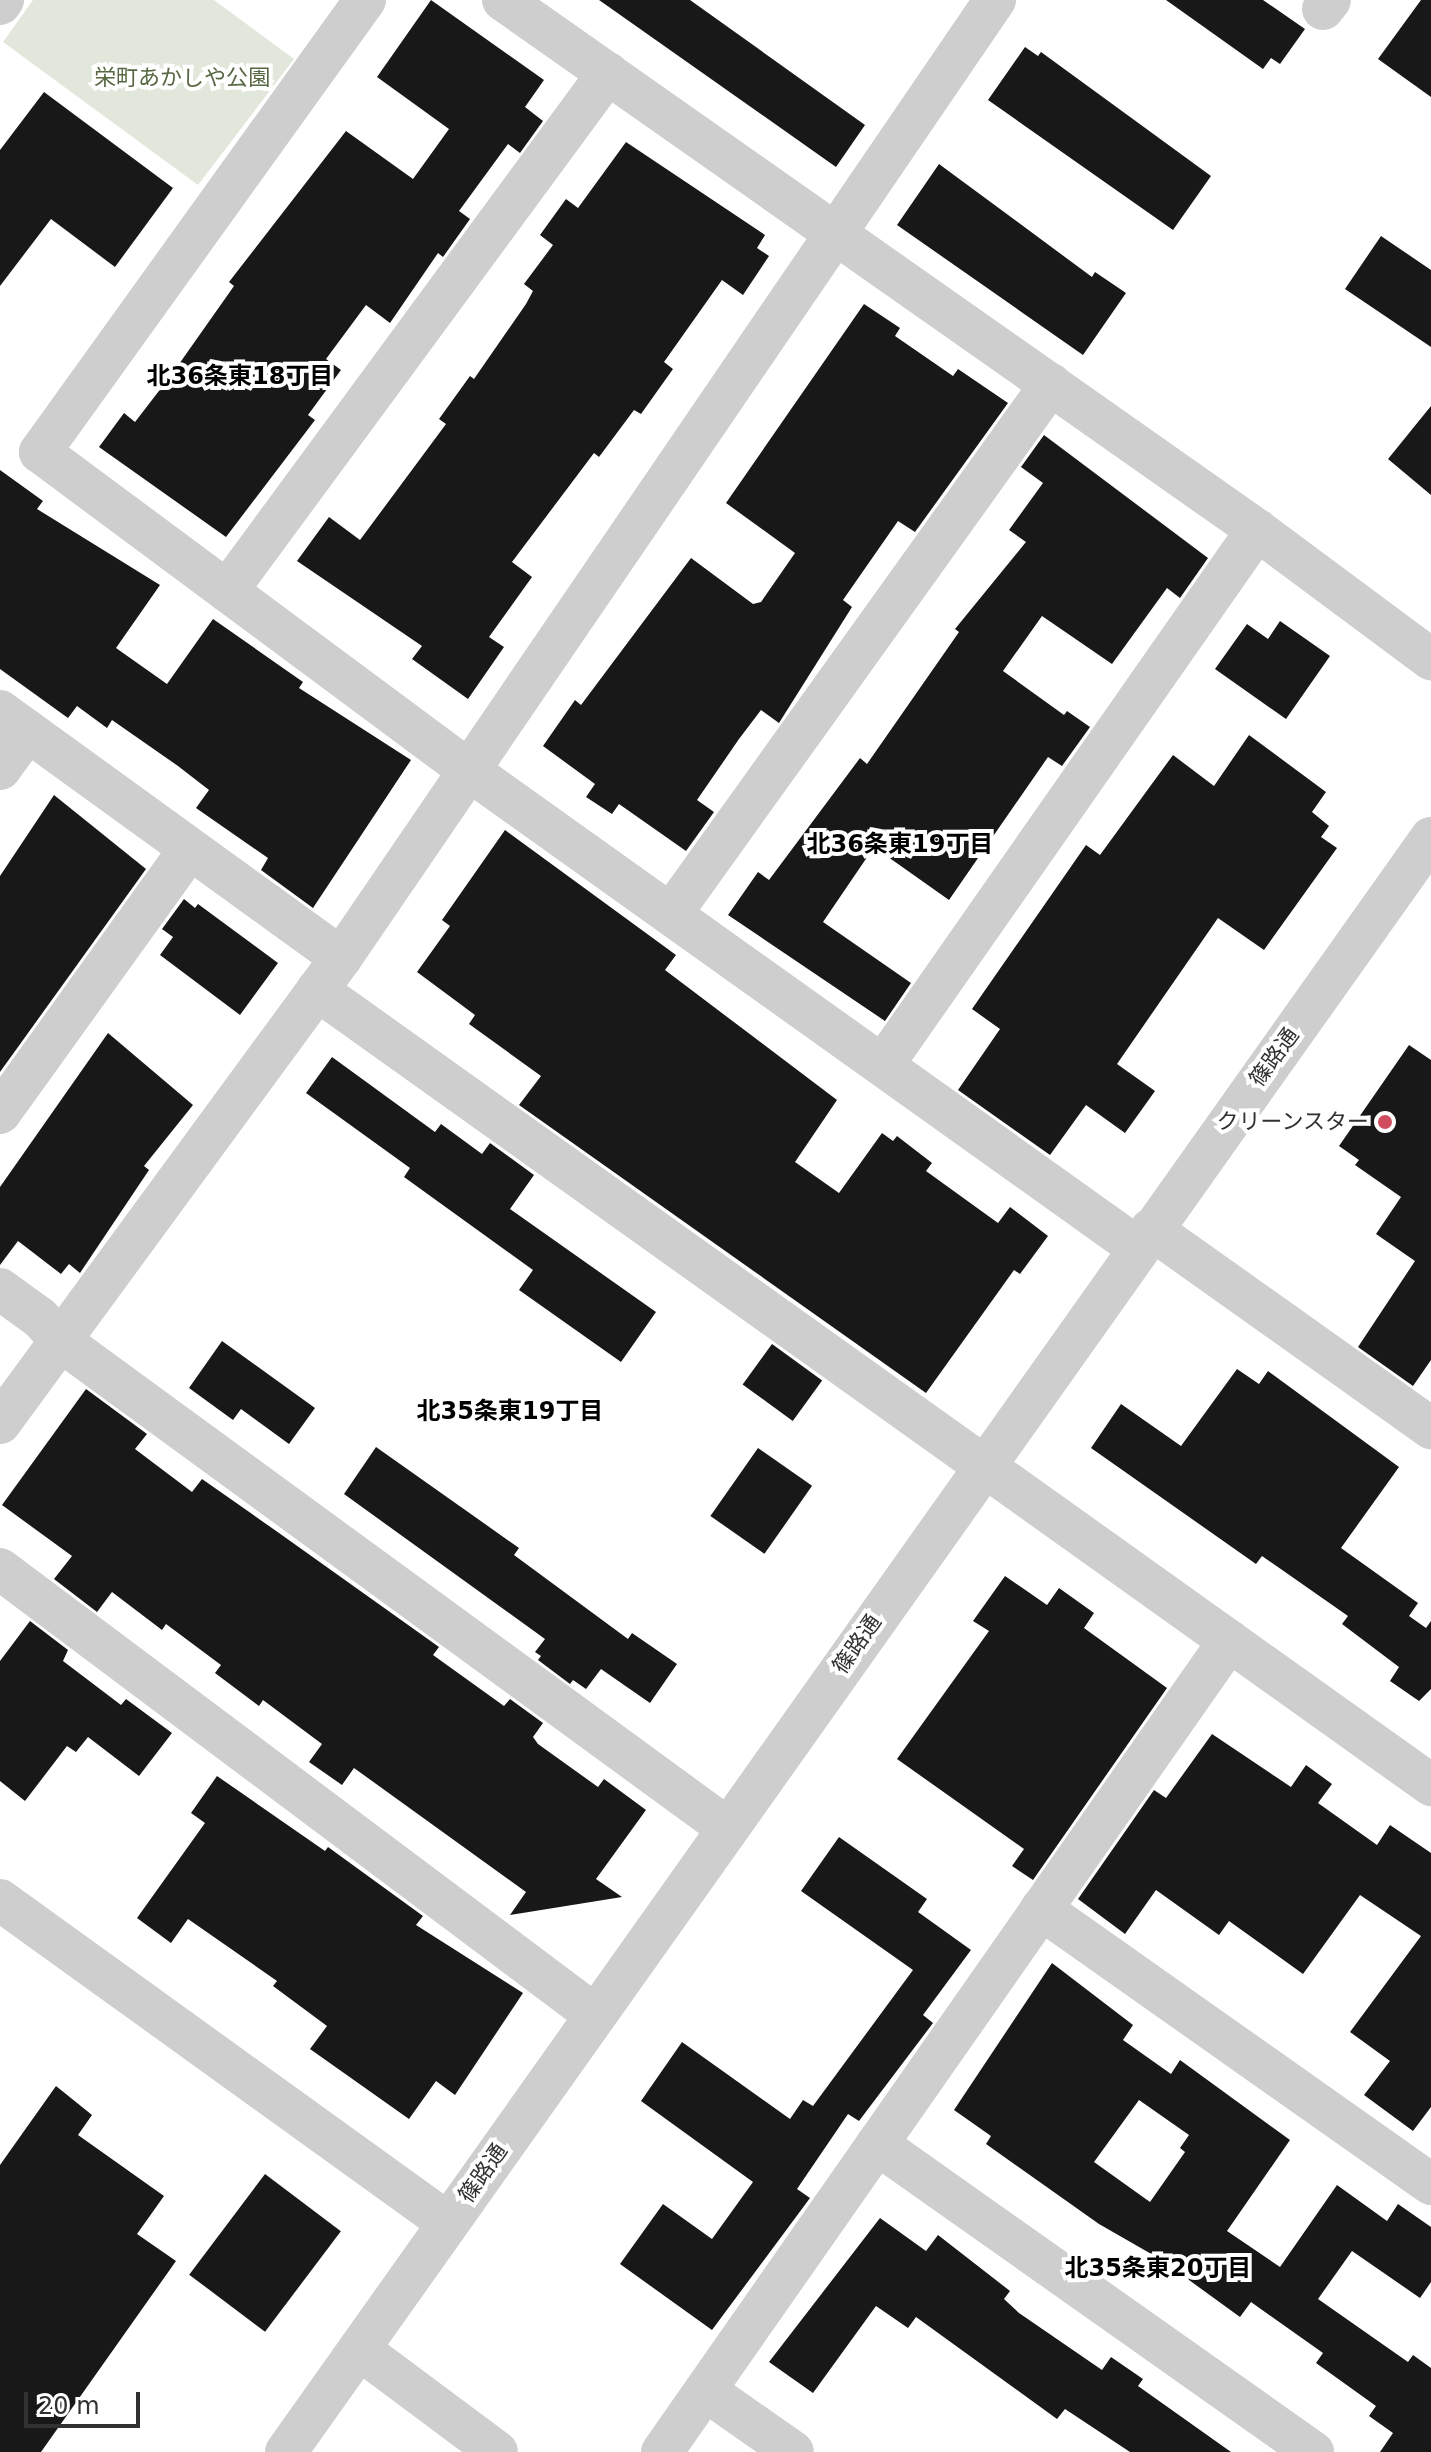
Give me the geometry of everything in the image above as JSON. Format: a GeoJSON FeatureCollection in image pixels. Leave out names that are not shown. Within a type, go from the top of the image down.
{"type":"FeatureCollection","features":[{"type":"Feature","properties":{"kind":"street"},"geometry":{"type":"LineString","coordinates":[[365,0],[40,452],[467,769],[883,1065],[1431,1428]]}},
{"type":"Feature","properties":{"kind":"street"},"geometry":{"type":"LineString","coordinates":[[503,0],[1257,530],[1431,659]]}},
{"type":"Feature","properties":{"kind":"street"},"geometry":{"type":"LineString","coordinates":[[0,1423],[329,974],[832,233],[995,0]]}},
{"type":"Feature","properties":{"kind":"street"},"geometry":{"type":"LineString","coordinates":[[227,591],[608,73]]}},
{"type":"Feature","properties":{"kind":"street"},"geometry":{"type":"LineString","coordinates":[[671,914],[1051,384]]}},
{"type":"Feature","properties":{"kind":"street"},"geometry":{"type":"LineString","coordinates":[[883,1065],[1257,530]]}},
{"type":"Feature","properties":{"kind":"street"},"geometry":{"type":"LineString","coordinates":[[0,769],[14,721],[190,849],[329,974],[983,1466],[1431,1785]]}},
{"type":"Feature","properties":{"kind":"street","name":"篠路通"},"geometry":{"type":"LineString","coordinates":[[286,2452],[726,1827],[1431,838]]}},
{"type":"Feature","properties":{"kind":"street"},"geometry":{"type":"LineString","coordinates":[[0,1113],[190,849]]}},
{"type":"Feature","properties":{"kind":"street"},"geometry":{"type":"LineString","coordinates":[[0,1289],[40,1318],[62,1342],[726,1827]]}},
{"type":"Feature","properties":{"kind":"street"},"geometry":{"type":"LineString","coordinates":[[0,1569],[595,2015]]}},
{"type":"Feature","properties":{"kind":"street"},"geometry":{"type":"LineString","coordinates":[[662,2452],[1229,1641]]}},
{"type":"Feature","properties":{"kind":"street"},"geometry":{"type":"LineString","coordinates":[[0,1900],[448,2223]]}},
{"type":"Feature","properties":{"kind":"street"},"geometry":{"type":"LineString","coordinates":[[1041,1909],[1427,2171]]}},
{"type":"Feature","properties":{"kind":"street"},"geometry":{"type":"LineString","coordinates":[[877,2144],[1313,2452]]}},
{"type":"Feature","properties":{"kind":"street"},"geometry":{"type":"LineString","coordinates":[[359,2349],[497,2452]]}},
{"type":"Feature","properties":{"kind":"street"},"geometry":{"type":"LineString","coordinates":[[706,2391],[793,2452]]}},
{"type":"Feature","properties":{"kind":"green space","name":"栄町あかしや公園"},"geometry":{"type":"Polygon","coordinates":[[[33,0],[214,0],[294,59],[198,185],[3,42],[33,0]]]}},
{"type":"Feature","properties":{"kind":"building"},"geometry":{"type":"Polygon","coordinates":[[[431,0],[544,80],[525,107],[543,121],[520,153],[508,144],[459,211],[470,219],[443,257],[438,253],[390,323],[366,305],[326,359],[341,370],[308,415],[315,420],[226,537],[99,447],[124,413],[135,422],[234,286],[229,282],[346,131],[413,179],[449,129],[377,77],[431,0]]]}},
{"type":"Feature","properties":{"kind":"building"},"geometry":{"type":"Polygon","coordinates":[[[599,0],[690,0],[865,125],[836,167],[599,0]]]}},
{"type":"Feature","properties":{"kind":"building"},"geometry":{"type":"Polygon","coordinates":[[[1166,0],[1263,0],[1305,29],[1280,64],[1271,58],[1263,69],[1166,0]]]}},
{"type":"Feature","properties":{"kind":"building"},"geometry":{"type":"Polygon","coordinates":[[[1421,0],[1431,0],[1431,97],[1378,59],[1421,0]]]}},
{"type":"Feature","properties":{"kind":"building"},"geometry":{"type":"Polygon","coordinates":[[[1025,47],[1038,56],[1041,52],[1211,176],[1173,230],[988,100],[1025,47]]]}},
{"type":"Feature","properties":{"kind":"building"},"geometry":{"type":"Polygon","coordinates":[[[44,92],[173,188],[115,267],[51,219],[0,286],[0,150],[44,92]]]}},
{"type":"Feature","properties":{"kind":"building"},"geometry":{"type":"Polygon","coordinates":[[[626,142],[765,235],[757,248],[769,256],[743,295],[722,280],[664,362],[673,369],[641,414],[634,410],[599,457],[594,453],[512,562],[532,577],[489,637],[504,647],[468,699],[412,659],[422,646],[297,561],[329,517],[360,540],[446,424],[439,419],[470,376],[474,379],[526,304],[533,291],[524,284],[553,245],[540,235],[566,199],[578,208],[626,142]]]}},
{"type":"Feature","properties":{"kind":"building"},"geometry":{"type":"Polygon","coordinates":[[[939,164],[1092,277],[1095,272],[1126,293],[1083,355],[897,225],[939,164]]]}},
{"type":"Feature","properties":{"kind":"building"},"geometry":{"type":"Polygon","coordinates":[[[1381,236],[1431,270],[1431,347],[1345,289],[1381,236]]]}},
{"type":"Feature","properties":{"kind":"building"},"geometry":{"type":"Polygon","coordinates":[[[864,304],[900,328],[895,336],[953,376],[958,369],[1008,403],[915,532],[898,521],[843,600],[852,607],[779,723],[761,710],[739,739],[697,800],[714,812],[686,851],[619,804],[612,814],[586,797],[595,784],[543,746],[575,700],[581,705],[691,558],[753,604],[761,602],[795,553],[726,503],[864,304]]]}},
{"type":"Feature","properties":{"kind":"building"},"geometry":{"type":"Polygon","coordinates":[[[1431,406],[1431,495],[1388,459],[1431,406]]]}},
{"type":"Feature","properties":{"kind":"building"},"geometry":{"type":"Polygon","coordinates":[[[1044,435],[1208,558],[1180,598],[1167,588],[1112,664],[1042,616],[1003,671],[1064,715],[1067,711],[1090,727],[1062,766],[1048,757],[949,900],[874,847],[823,922],[911,983],[885,1021],[728,915],[758,872],[769,880],[860,758],[867,764],[959,632],[955,629],[1026,542],[1009,530],[1043,483],[1021,467],[1044,435]]]}},
{"type":"Feature","properties":{"kind":"building"},"geometry":{"type":"Polygon","coordinates":[[[0,470],[43,501],[37,509],[160,585],[116,648],[167,684],[213,619],[303,682],[299,688],[411,760],[313,908],[261,870],[268,858],[196,808],[209,790],[178,766],[112,720],[107,728],[77,706],[68,718],[0,669],[0,470]]]}},
{"type":"Feature","properties":{"kind":"building"},"geometry":{"type":"Polygon","coordinates":[[[1280,621],[1330,656],[1286,719],[1215,669],[1247,624],[1268,639],[1280,621]]]}},
{"type":"Feature","properties":{"kind":"building"},"geometry":{"type":"Polygon","coordinates":[[[1249,735],[1326,792],[1312,812],[1329,826],[1321,837],[1337,848],[1264,950],[1218,918],[1117,1064],[1155,1091],[1125,1133],[1086,1105],[1050,1155],[958,1090],[1000,1029],[972,1009],[1086,845],[1100,855],[1173,755],[1214,786],[1249,735]]]}},
{"type":"Feature","properties":{"kind":"building"},"geometry":{"type":"Polygon","coordinates":[[[54,795],[146,869],[0,1072],[0,876],[54,795]]]}},
{"type":"Feature","properties":{"kind":"building"},"geometry":{"type":"Polygon","coordinates":[[[505,830],[676,955],[665,970],[837,1100],[795,1162],[839,1193],[882,1133],[893,1141],[897,1136],[932,1163],[926,1171],[998,1223],[1010,1207],[1048,1236],[1020,1274],[1014,1270],[926,1393],[519,1105],[541,1076],[469,1024],[475,1015],[417,972],[450,926],[442,920],[505,830]]]}},
{"type":"Feature","properties":{"kind":"building"},"geometry":{"type":"Polygon","coordinates":[[[184,899],[195,908],[198,904],[278,963],[240,1015],[160,955],[173,937],[162,929],[184,899]]]}},
{"type":"Feature","properties":{"kind":"building"},"geometry":{"type":"Polygon","coordinates":[[[108,1033],[193,1105],[144,1166],[149,1170],[80,1273],[69,1264],[61,1274],[18,1241],[0,1265],[0,1187],[108,1033]]]}},
{"type":"Feature","properties":{"kind":"building"},"geometry":{"type":"Polygon","coordinates":[[[1409,1045],[1431,1060],[1431,1360],[1413,1386],[1358,1347],[1415,1261],[1376,1234],[1401,1197],[1355,1165],[1359,1160],[1339,1146],[1409,1045]]]}},
{"type":"Feature","properties":{"kind":"building"},"geometry":{"type":"Polygon","coordinates":[[[332,1057],[435,1132],[441,1124],[482,1154],[490,1143],[534,1175],[510,1209],[656,1312],[621,1362],[519,1290],[533,1270],[404,1177],[410,1168],[306,1093],[332,1057]]]}},
{"type":"Feature","properties":{"kind":"building"},"geometry":{"type":"Polygon","coordinates":[[[222,1341],[315,1408],[289,1444],[241,1409],[233,1420],[189,1388],[222,1341]]]}},
{"type":"Feature","properties":{"kind":"building"},"geometry":{"type":"Polygon","coordinates":[[[772,1344],[822,1380],[793,1421],[743,1384],[772,1344]]]}},
{"type":"Feature","properties":{"kind":"building"},"geometry":{"type":"Polygon","coordinates":[[[1237,1369],[1259,1384],[1268,1371],[1399,1467],[1341,1548],[1418,1603],[1409,1616],[1426,1628],[1431,1621],[1431,1689],[1419,1701],[1390,1681],[1399,1667],[1342,1624],[1348,1616],[1262,1556],[1256,1564],[1091,1448],[1121,1404],[1181,1446],[1237,1369]]]}},
{"type":"Feature","properties":{"kind":"building"},"geometry":{"type":"Polygon","coordinates":[[[86,1389],[147,1434],[135,1449],[192,1492],[202,1479],[439,1647],[433,1655],[504,1706],[510,1699],[543,1723],[533,1737],[538,1744],[598,1787],[604,1779],[646,1810],[596,1879],[622,1897],[510,1915],[526,1892],[354,1768],[342,1785],[309,1762],[322,1744],[263,1700],[259,1706],[215,1673],[221,1665],[166,1624],[162,1630],[112,1592],[97,1612],[54,1579],[72,1556],[2,1505],[86,1389]]]}},
{"type":"Feature","properties":{"kind":"building"},"geometry":{"type":"Polygon","coordinates":[[[376,1447],[519,1548],[514,1555],[628,1639],[632,1633],[677,1664],[650,1703],[601,1669],[586,1689],[573,1680],[570,1684],[538,1660],[541,1656],[535,1652],[545,1639],[344,1494],[376,1447]]]}},
{"type":"Feature","properties":{"kind":"building"},"geometry":{"type":"Polygon","coordinates":[[[758,1448],[812,1486],[764,1554],[710,1516],[758,1448]]]}},
{"type":"Feature","properties":{"kind":"building"},"geometry":{"type":"Polygon","coordinates":[[[1005,1576],[1047,1605],[1059,1588],[1094,1613],[1084,1628],[1167,1688],[1033,1880],[1012,1866],[1024,1849],[897,1759],[989,1631],[973,1621],[1005,1576]]]}},
{"type":"Feature","properties":{"kind":"building"},"geometry":{"type":"Polygon","coordinates":[[[30,1621],[68,1650],[63,1661],[121,1705],[126,1699],[172,1733],[139,1776],[88,1737],[76,1752],[67,1746],[25,1801],[0,1781],[0,1661],[30,1621]]]}},
{"type":"Feature","properties":{"kind":"building"},"geometry":{"type":"Polygon","coordinates":[[[1212,1734],[1291,1787],[1306,1765],[1332,1784],[1318,1803],[1377,1845],[1390,1825],[1431,1853],[1431,2107],[1413,2131],[1364,2095],[1390,2061],[1350,2032],[1421,1936],[1360,1895],[1303,1974],[1229,1921],[1219,1935],[1156,1890],[1125,1934],[1078,1899],[1154,1790],[1166,1798],[1212,1734]]]}},
{"type":"Feature","properties":{"kind":"building"},"geometry":{"type":"Polygon","coordinates":[[[217,1776],[325,1851],[328,1847],[423,1916],[416,1925],[523,1993],[455,2095],[436,2081],[409,2119],[310,2049],[327,2026],[273,1986],[277,1981],[188,1919],[171,1943],[137,1918],[205,1823],[191,1813],[217,1776]]]}},
{"type":"Feature","properties":{"kind":"building"},"geometry":{"type":"Polygon","coordinates":[[[839,1837],[927,1899],[918,1912],[971,1950],[923,2015],[933,2023],[859,2121],[848,2114],[797,2189],[810,2198],[712,2330],[620,2264],[663,2204],[712,2239],[753,2182],[641,2101],[682,2042],[790,2119],[803,2100],[813,2106],[913,1970],[801,1891],[839,1837]]]}},
{"type":"Feature","properties":{"kind":"building"},"geometry":{"type":"Polygon","coordinates":[[[1052,1963],[1133,2025],[1123,2040],[1171,2074],[1180,2060],[1290,2140],[1227,2231],[1280,2267],[1337,2185],[1387,2221],[1398,2204],[1431,2227],[1431,2282],[1420,2298],[1352,2251],[1318,2299],[1408,2362],[1413,2355],[1431,2368],[1431,2452],[1380,2452],[1393,2433],[1369,2416],[1376,2406],[1316,2363],[1323,2353],[1251,2302],[1240,2317],[1160,2259],[1099,2224],[986,2144],[991,2136],[954,2110],[1052,1963]],[[1139,2100],[1094,2162],[1150,2202],[1185,2152],[1180,2148],[1189,2135],[1139,2100]]]}},
{"type":"Feature","properties":{"kind":"building"},"geometry":{"type":"Polygon","coordinates":[[[56,2086],[92,2115],[78,2135],[164,2196],[137,2234],[176,2261],[41,2452],[0,2452],[0,2165],[56,2086]]]}},
{"type":"Feature","properties":{"kind":"building"},"geometry":{"type":"Polygon","coordinates":[[[265,2174],[341,2231],[265,2332],[189,2275],[265,2174]]]}},
{"type":"Feature","properties":{"kind":"building"},"geometry":{"type":"Polygon","coordinates":[[[880,2218],[926,2251],[938,2235],[1010,2291],[1004,2299],[1019,2313],[1102,2370],[1111,2357],[1143,2379],[1138,2386],[1231,2452],[1130,2452],[1065,2409],[1057,2419],[916,2317],[908,2328],[876,2306],[813,2393],[769,2362],[880,2218]]]}},
{"type":"Feature","properties":{"kind":"place","name":"クリーンスター"},"geometry":{"type":"Point","coordinates":[1385,1122]}},
{"type":"Feature","properties":{"kind":"district","name":"北36条東18丁目"},"geometry":{"type":"Point","coordinates":[240,377]}},
{"type":"Feature","properties":{"kind":"district","name":"北36条東19丁目"},"geometry":{"type":"Point","coordinates":[900,845]}},
{"type":"Feature","properties":{"kind":"district","name":"北35条東19丁目"},"geometry":{"type":"Point","coordinates":[510,1412]}},
{"type":"Feature","properties":{"kind":"district","name":"北35条東20丁目"},"geometry":{"type":"Point","coordinates":[1158,2269]}}]}
